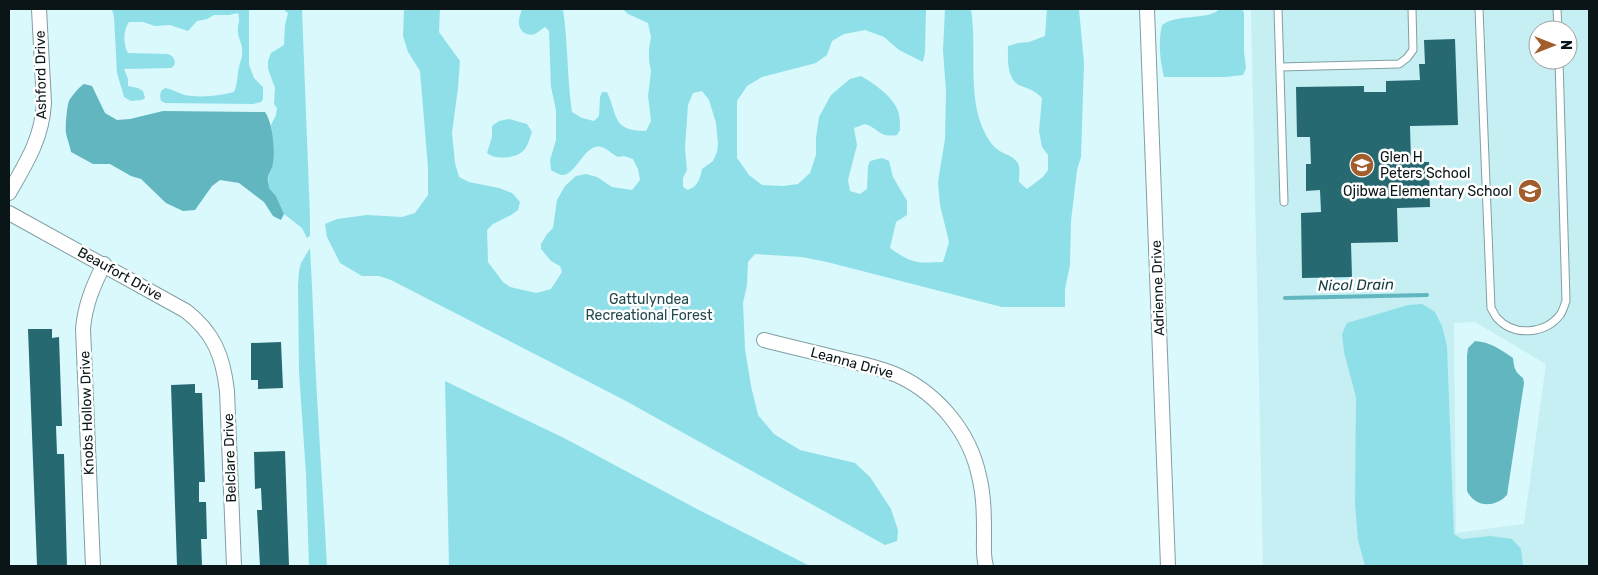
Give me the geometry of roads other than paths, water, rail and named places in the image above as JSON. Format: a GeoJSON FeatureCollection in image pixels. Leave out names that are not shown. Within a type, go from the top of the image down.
{"type":"FeatureCollection","features":[{"type":"Feature","properties":{"kind":"street","name":"Ashford Drive"},"geometry":{"type":"LineString","coordinates":[[9,193],[36,144],[43,118],[44,103],[39,9]]}},
{"type":"Feature","properties":{"kind":"street","name":"Adrienne Drive"},"geometry":{"type":"LineString","coordinates":[[1147,9],[1168,566]]}},
{"type":"Feature","properties":{"kind":"street","name":"Beaufort Drive"},"geometry":{"type":"LineString","coordinates":[[9,213],[186,311],[205,328],[218,350]]}},
{"type":"Feature","properties":{"kind":"street","name":"Knobs Hollow Drive"},"geometry":{"type":"LineString","coordinates":[[93,566],[83,329],[84,315],[90,294],[104,264]]}},
{"type":"Feature","properties":{"kind":"street","name":"Leanna Drive"},"geometry":{"type":"LineString","coordinates":[[764,340],[873,367],[897,375],[917,386],[942,408],[964,435],[979,475],[984,510],[986,566]]}},
{"type":"Feature","properties":{"kind":"street","name":"Belclare Drive"},"geometry":{"type":"LineString","coordinates":[[218,350],[223,363],[227,391],[234,566]]}},
{"type":"Feature","properties":{"kind":"lane"},"geometry":{"type":"LineString","coordinates":[[1278,9],[1284,202]]}},
{"type":"Feature","properties":{"kind":"lane"},"geometry":{"type":"LineString","coordinates":[[1280,67],[1399,64],[1408,58],[1413,50],[1412,9]]}},
{"type":"Feature","properties":{"kind":"lane"},"geometry":{"type":"LineString","coordinates":[[1480,9],[1491,308],[1497,318],[1516,330],[1540,329],[1552,324],[1561,314],[1566,301],[1559,70]]}},
{"type":"Feature","properties":{"kind":"waterway","name":"Nicol Drain"},"geometry":{"type":"LineString","coordinates":[[1285,298],[1427,295]]}},
{"type":"Feature","properties":{"kind":"place","name":"Glen H Peters School"},"geometry":{"type":"Point","coordinates":[1362,165]}},
{"type":"Feature","properties":{"kind":"place","name":"Ojibwa Elementary School"},"geometry":{"type":"Point","coordinates":[1530,191]}},
{"type":"Feature","properties":{"kind":"park label","name":"Gattulyndea Recreational Forest"},"geometry":{"type":"Point","coordinates":[649,308]}}]}
